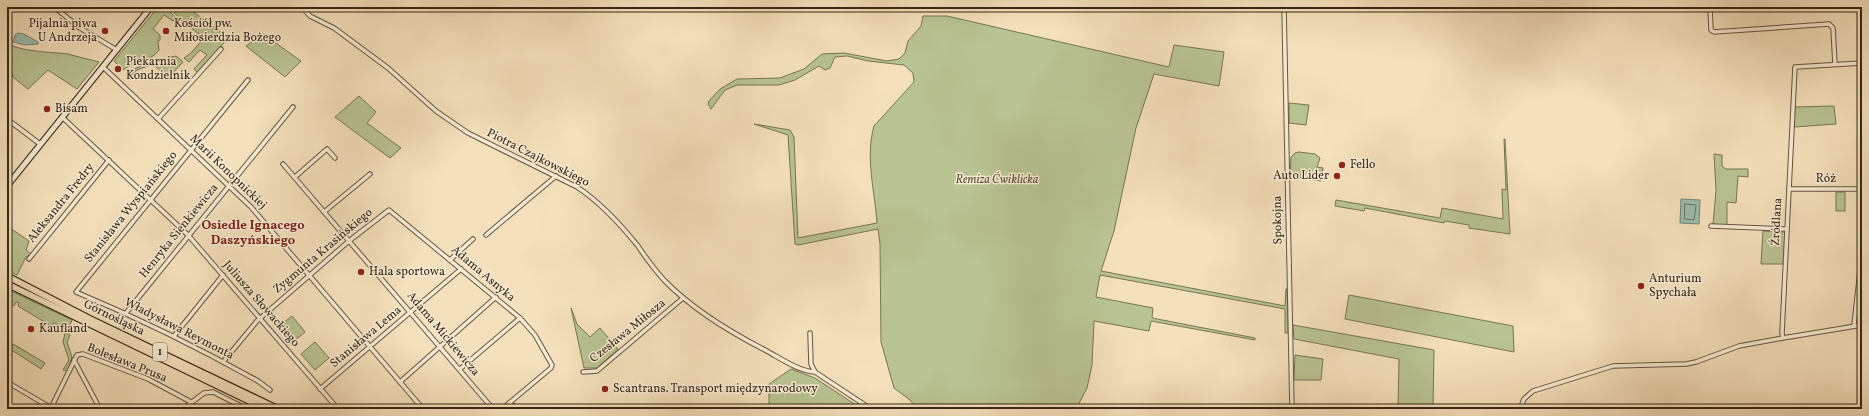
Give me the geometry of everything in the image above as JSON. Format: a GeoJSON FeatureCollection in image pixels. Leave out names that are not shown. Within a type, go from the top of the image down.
{"type":"FeatureCollection","features":[{"type":"Feature","properties":{"kind":"main road"},"geometry":{"type":"LineString","coordinates":[[8,184],[151,7]]}},
{"type":"Feature","properties":{"kind":"main road","name":"Górnośląska"},"geometry":{"type":"LineString","coordinates":[[7,276],[97,322],[278,409]]}},
{"type":"Feature","properties":{"kind":"main road","name":"Górnośląska"},"geometry":{"type":"LineString","coordinates":[[7,284],[266,409]]}},
{"type":"Feature","properties":{"kind":"street"},"geometry":{"type":"LineString","coordinates":[[54,7],[80,28],[117,50]]}},
{"type":"Feature","properties":{"kind":"street","name":"Piotra Czajkowskiego"},"geometry":{"type":"LineString","coordinates":[[302,7],[310,16],[334,28],[388,68],[436,111],[468,133],[556,176],[590,196],[637,245],[664,280],[683,298],[710,318],[791,364],[815,372],[870,409]]}},
{"type":"Feature","properties":{"kind":"street","name":"Spokojna"},"geometry":{"type":"LineString","coordinates":[[1284,7],[1292,409]]}},
{"type":"Feature","properties":{"kind":"street"},"geometry":{"type":"LineString","coordinates":[[1710,7],[1711,30],[1714,32],[1829,24],[1833,28],[1835,64]]}},
{"type":"Feature","properties":{"kind":"street"},"geometry":{"type":"LineString","coordinates":[[158,119],[221,49]]}},
{"type":"Feature","properties":{"kind":"street","name":"Źródlana"},"geometry":{"type":"LineString","coordinates":[[1783,338],[1782,333],[1795,67],[1862,63]]}},
{"type":"Feature","properties":{"kind":"street","name":"Marii Konopnickiej"},"geometry":{"type":"LineString","coordinates":[[103,67],[251,207],[423,409]]}},
{"type":"Feature","properties":{"kind":"street","name":"Stanisława Wyspiańskiego"},"geometry":{"type":"LineString","coordinates":[[76,292],[248,80]]}},
{"type":"Feature","properties":{"kind":"street","name":"Henryka Sienkiewicza"},"geometry":{"type":"LineString","coordinates":[[126,312],[293,107]]}},
{"type":"Feature","properties":{"kind":"street","name":"Juliusza Słowackiego"},"geometry":{"type":"LineString","coordinates":[[62,117],[188,235],[338,409]]}},
{"type":"Feature","properties":{"kind":"street"},"geometry":{"type":"LineString","coordinates":[[7,119],[40,144]]}},
{"type":"Feature","properties":{"kind":"street"},"geometry":{"type":"LineString","coordinates":[[295,177],[327,150],[335,158]]}},
{"type":"Feature","properties":{"kind":"street","name":"Aleksandra Fredry"},"geometry":{"type":"LineString","coordinates":[[30,259],[109,160]]}},
{"type":"Feature","properties":{"kind":"street","name":"Adama Mickiewicza"},"geometry":{"type":"LineString","coordinates":[[283,164],[494,409]]}},
{"type":"Feature","properties":{"kind":"street"},"geometry":{"type":"LineString","coordinates":[[324,212],[370,174]]}},
{"type":"Feature","properties":{"kind":"street"},"geometry":{"type":"LineString","coordinates":[[486,235],[556,176]]}},
{"type":"Feature","properties":{"kind":"street","name":"Róż"},"geometry":{"type":"LineString","coordinates":[[1789,189],[1862,189]]}},
{"type":"Feature","properties":{"kind":"street","name":"Zygmunta Krasińskiego"},"geometry":{"type":"LineString","coordinates":[[223,362],[260,318],[349,240],[389,210]]}},
{"type":"Feature","properties":{"kind":"street","name":"Adama Asnyka"},"geometry":{"type":"LineString","coordinates":[[389,210],[520,318],[535,335],[552,365],[551,368],[510,404]]}},
{"type":"Feature","properties":{"kind":"street"},"geometry":{"type":"LineString","coordinates":[[1711,226],[1787,229]]}},
{"type":"Feature","properties":{"kind":"street"},"geometry":{"type":"LineString","coordinates":[[450,260],[473,239]]}},
{"type":"Feature","properties":{"kind":"street"},"geometry":{"type":"LineString","coordinates":[[1854,325],[1862,253]]}},
{"type":"Feature","properties":{"kind":"street","name":"Stanisława Lema"},"geometry":{"type":"LineString","coordinates":[[320,389],[461,269]]}},
{"type":"Feature","properties":{"kind":"street"},"geometry":{"type":"LineString","coordinates":[[174,336],[223,275]]}},
{"type":"Feature","properties":{"kind":"street","name":"Władysława Reymonta"},"geometry":{"type":"LineString","coordinates":[[76,292],[126,312],[174,336],[258,381],[270,390]]}},
{"type":"Feature","properties":{"kind":"street"},"geometry":{"type":"LineString","coordinates":[[400,382],[496,298]]}},
{"type":"Feature","properties":{"kind":"street","name":"Czesława Miłosza"},"geometry":{"type":"LineString","coordinates":[[583,372],[597,371],[683,298]]}},
{"type":"Feature","properties":{"kind":"street"},"geometry":{"type":"LineString","coordinates":[[460,369],[520,318]]}},
{"type":"Feature","properties":{"kind":"street"},"geometry":{"type":"LineString","coordinates":[[1520,409],[1524,399],[1533,391],[1609,367],[1686,364],[1696,362],[1739,346],[1854,325],[1862,325]]}},
{"type":"Feature","properties":{"kind":"street"},"geometry":{"type":"LineString","coordinates":[[810,333],[811,364],[815,372]]}},
{"type":"Feature","properties":{"kind":"street","name":"Bolesława Prusa"},"geometry":{"type":"LineString","coordinates":[[74,360],[77,355],[83,354],[148,379],[191,402]]}},
{"type":"Feature","properties":{"kind":"street"},"geometry":{"type":"LineString","coordinates":[[7,382],[52,408],[74,360]]}},
{"type":"Feature","properties":{"kind":"street"},"geometry":{"type":"LineString","coordinates":[[74,360],[100,409]]}},
{"type":"Feature","properties":{"kind":"street"},"geometry":{"type":"LineString","coordinates":[[183,409],[204,393],[213,392],[247,409]]}},
{"type":"Feature","properties":{"kind":"street"},"geometry":{"type":"LineString","coordinates":[[502,409],[510,404],[518,409]]}},
{"type":"Feature","properties":{"kind":"green space"},"geometry":{"type":"Polygon","coordinates":[[[158,7],[165,7],[176,18],[173,21],[164,15],[153,29],[160,35],[160,40],[158,41],[159,50],[152,57],[123,70],[114,61],[158,7]]]}},
{"type":"Feature","properties":{"kind":"green space"},"geometry":{"type":"Polygon","coordinates":[[[169,7],[187,7],[228,38],[198,73],[194,69],[207,55],[200,50],[189,62],[184,58],[191,53],[204,38],[181,20],[169,7]]]}},
{"type":"Feature","properties":{"kind":"green space","name":"Remiza Ćwiklicka"},"geometry":{"type":"Polygon","coordinates":[[[923,16],[947,16],[1169,67],[1174,45],[1224,52],[1219,86],[1154,74],[1136,128],[1114,231],[1101,271],[1285,306],[1287,289],[1288,333],[1285,333],[1285,309],[1100,275],[1096,297],[1153,308],[1152,318],[1255,338],[1255,340],[1151,321],[1149,331],[1094,321],[1092,365],[1087,388],[1076,409],[917,409],[910,400],[894,388],[881,342],[880,244],[878,229],[798,245],[795,244],[788,135],[754,124],[790,130],[794,137],[798,238],[877,223],[870,163],[871,138],[874,126],[914,82],[913,73],[904,65],[868,61],[847,56],[835,57],[830,68],[825,70],[819,66],[795,80],[779,85],[737,85],[725,90],[711,109],[708,104],[720,89],[737,79],[780,78],[804,69],[822,54],[844,53],[887,61],[899,59],[905,53],[908,41],[921,26],[923,16]]]}},
{"type":"Feature","properties":{"kind":"green space"},"geometry":{"type":"Polygon","coordinates":[[[263,34],[301,61],[285,77],[246,46],[263,34]]]}},
{"type":"Feature","properties":{"kind":"green space"},"geometry":{"type":"Polygon","coordinates":[[[7,42],[18,48],[27,50],[68,54],[99,62],[77,89],[48,70],[28,89],[13,77],[7,55],[7,42]]]}},
{"type":"Feature","properties":{"kind":"green space"},"geometry":{"type":"Polygon","coordinates":[[[176,56],[183,62],[168,78],[153,64],[137,70],[129,78],[126,74],[136,68],[152,62],[169,58],[171,61],[171,57],[176,56]]]}},
{"type":"Feature","properties":{"kind":"green space"},"geometry":{"type":"Polygon","coordinates":[[[359,96],[376,112],[367,123],[401,148],[390,158],[335,117],[359,96]]]}},
{"type":"Feature","properties":{"kind":"green space"},"geometry":{"type":"Polygon","coordinates":[[[1289,103],[1309,105],[1306,125],[1289,123],[1289,103]]]}},
{"type":"Feature","properties":{"kind":"green space"},"geometry":{"type":"Polygon","coordinates":[[[1834,106],[1836,124],[1794,127],[1795,107],[1834,106]]]}},
{"type":"Feature","properties":{"kind":"green space"},"geometry":{"type":"Polygon","coordinates":[[[1504,139],[1510,234],[1469,228],[1469,225],[1445,221],[1444,223],[1365,208],[1364,211],[1335,206],[1336,200],[1440,218],[1442,208],[1503,219],[1502,189],[1506,190],[1504,139]]]}},
{"type":"Feature","properties":{"kind":"green space"},"geometry":{"type":"Polygon","coordinates":[[[1295,153],[1315,154],[1320,158],[1317,167],[1323,168],[1321,181],[1290,176],[1291,157],[1295,153]]]}},
{"type":"Feature","properties":{"kind":"green space"},"geometry":{"type":"Polygon","coordinates":[[[1714,154],[1722,155],[1722,166],[1726,169],[1748,169],[1748,177],[1738,176],[1736,203],[1727,202],[1727,226],[1713,224],[1716,190],[1714,154]]]}},
{"type":"Feature","properties":{"kind":"green space"},"geometry":{"type":"Polygon","coordinates":[[[1836,192],[1845,192],[1845,211],[1836,211],[1836,192]]]}},
{"type":"Feature","properties":{"kind":"green space"},"geometry":{"type":"Polygon","coordinates":[[[7,226],[29,241],[26,250],[31,254],[26,257],[17,275],[7,270],[7,226]]]}},
{"type":"Feature","properties":{"kind":"green space"},"geometry":{"type":"Polygon","coordinates":[[[1763,231],[1785,232],[1783,264],[1761,264],[1763,231]]]}},
{"type":"Feature","properties":{"kind":"green space"},"geometry":{"type":"Polygon","coordinates":[[[7,289],[72,320],[67,333],[70,335],[67,342],[72,357],[68,371],[63,370],[69,360],[63,342],[65,333],[63,329],[53,323],[51,326],[18,306],[19,303],[16,302],[14,306],[7,302],[7,289]]]}},
{"type":"Feature","properties":{"kind":"green space"},"geometry":{"type":"Polygon","coordinates":[[[1349,295],[1513,326],[1514,352],[1345,319],[1349,295]]]}},
{"type":"Feature","properties":{"kind":"green space"},"geometry":{"type":"Polygon","coordinates":[[[571,308],[577,324],[590,337],[600,328],[618,349],[597,368],[584,368],[571,308]]]}},
{"type":"Feature","properties":{"kind":"green space"},"geometry":{"type":"Polygon","coordinates":[[[292,316],[305,332],[294,341],[281,325],[292,316]]]}},
{"type":"Feature","properties":{"kind":"green space"},"geometry":{"type":"Polygon","coordinates":[[[1293,325],[1434,350],[1433,409],[1398,409],[1399,359],[1294,339],[1293,325]]]}},
{"type":"Feature","properties":{"kind":"green space"},"geometry":{"type":"Polygon","coordinates":[[[315,342],[329,358],[315,370],[301,354],[315,342]]]}},
{"type":"Feature","properties":{"kind":"green space"},"geometry":{"type":"Polygon","coordinates":[[[13,344],[45,363],[41,369],[10,349],[13,344]]]}},
{"type":"Feature","properties":{"kind":"green space"},"geometry":{"type":"Polygon","coordinates":[[[1295,355],[1323,359],[1321,380],[1294,380],[1295,355]]]}},
{"type":"Feature","properties":{"kind":"green space"},"geometry":{"type":"Polygon","coordinates":[[[791,369],[815,378],[862,409],[769,409],[769,384],[791,369]]]}},
{"type":"Feature","properties":{"kind":"water"},"geometry":{"type":"Polygon","coordinates":[[[18,33],[24,34],[38,42],[38,44],[25,45],[13,42],[15,35],[18,33]]]}},
{"type":"Feature","properties":{"kind":"water"},"geometry":{"type":"Polygon","coordinates":[[[1681,199],[1700,200],[1699,224],[1680,223],[1681,199]]]}},
{"type":"Feature","properties":{"kind":"place","name":"Pijalnia piwa U Andrzeja"},"geometry":{"type":"Point","coordinates":[105,31]}},
{"type":"Feature","properties":{"kind":"place","name":"Kościół pw. Miłosierdzia Bożego"},"geometry":{"type":"Point","coordinates":[166,31]}},
{"type":"Feature","properties":{"kind":"place","name":"Piekarnia Kondzielnik"},"geometry":{"type":"Point","coordinates":[118,69]}},
{"type":"Feature","properties":{"kind":"place","name":"Bisam"},"geometry":{"type":"Point","coordinates":[47,109]}},
{"type":"Feature","properties":{"kind":"place","name":"Fello"},"geometry":{"type":"Point","coordinates":[1342,165]}},
{"type":"Feature","properties":{"kind":"place","name":"Auto Lider"},"geometry":{"type":"Point","coordinates":[1337,176]}},
{"type":"Feature","properties":{"kind":"place","name":"Hala sportowa"},"geometry":{"type":"Point","coordinates":[361,272]}},
{"type":"Feature","properties":{"kind":"place","name":"Anturium Spychała"},"geometry":{"type":"Point","coordinates":[1641,286]}},
{"type":"Feature","properties":{"kind":"place","name":"Kaufland"},"geometry":{"type":"Point","coordinates":[31,329]}},
{"type":"Feature","properties":{"kind":"place","name":"Scantrans. Transport międzynarodowy"},"geometry":{"type":"Point","coordinates":[605,389]}},
{"type":"Feature","properties":{"kind":"district","name":"Osiedle Ignacego Daszyńskiego"},"geometry":{"type":"Point","coordinates":[253,234]}}]}
